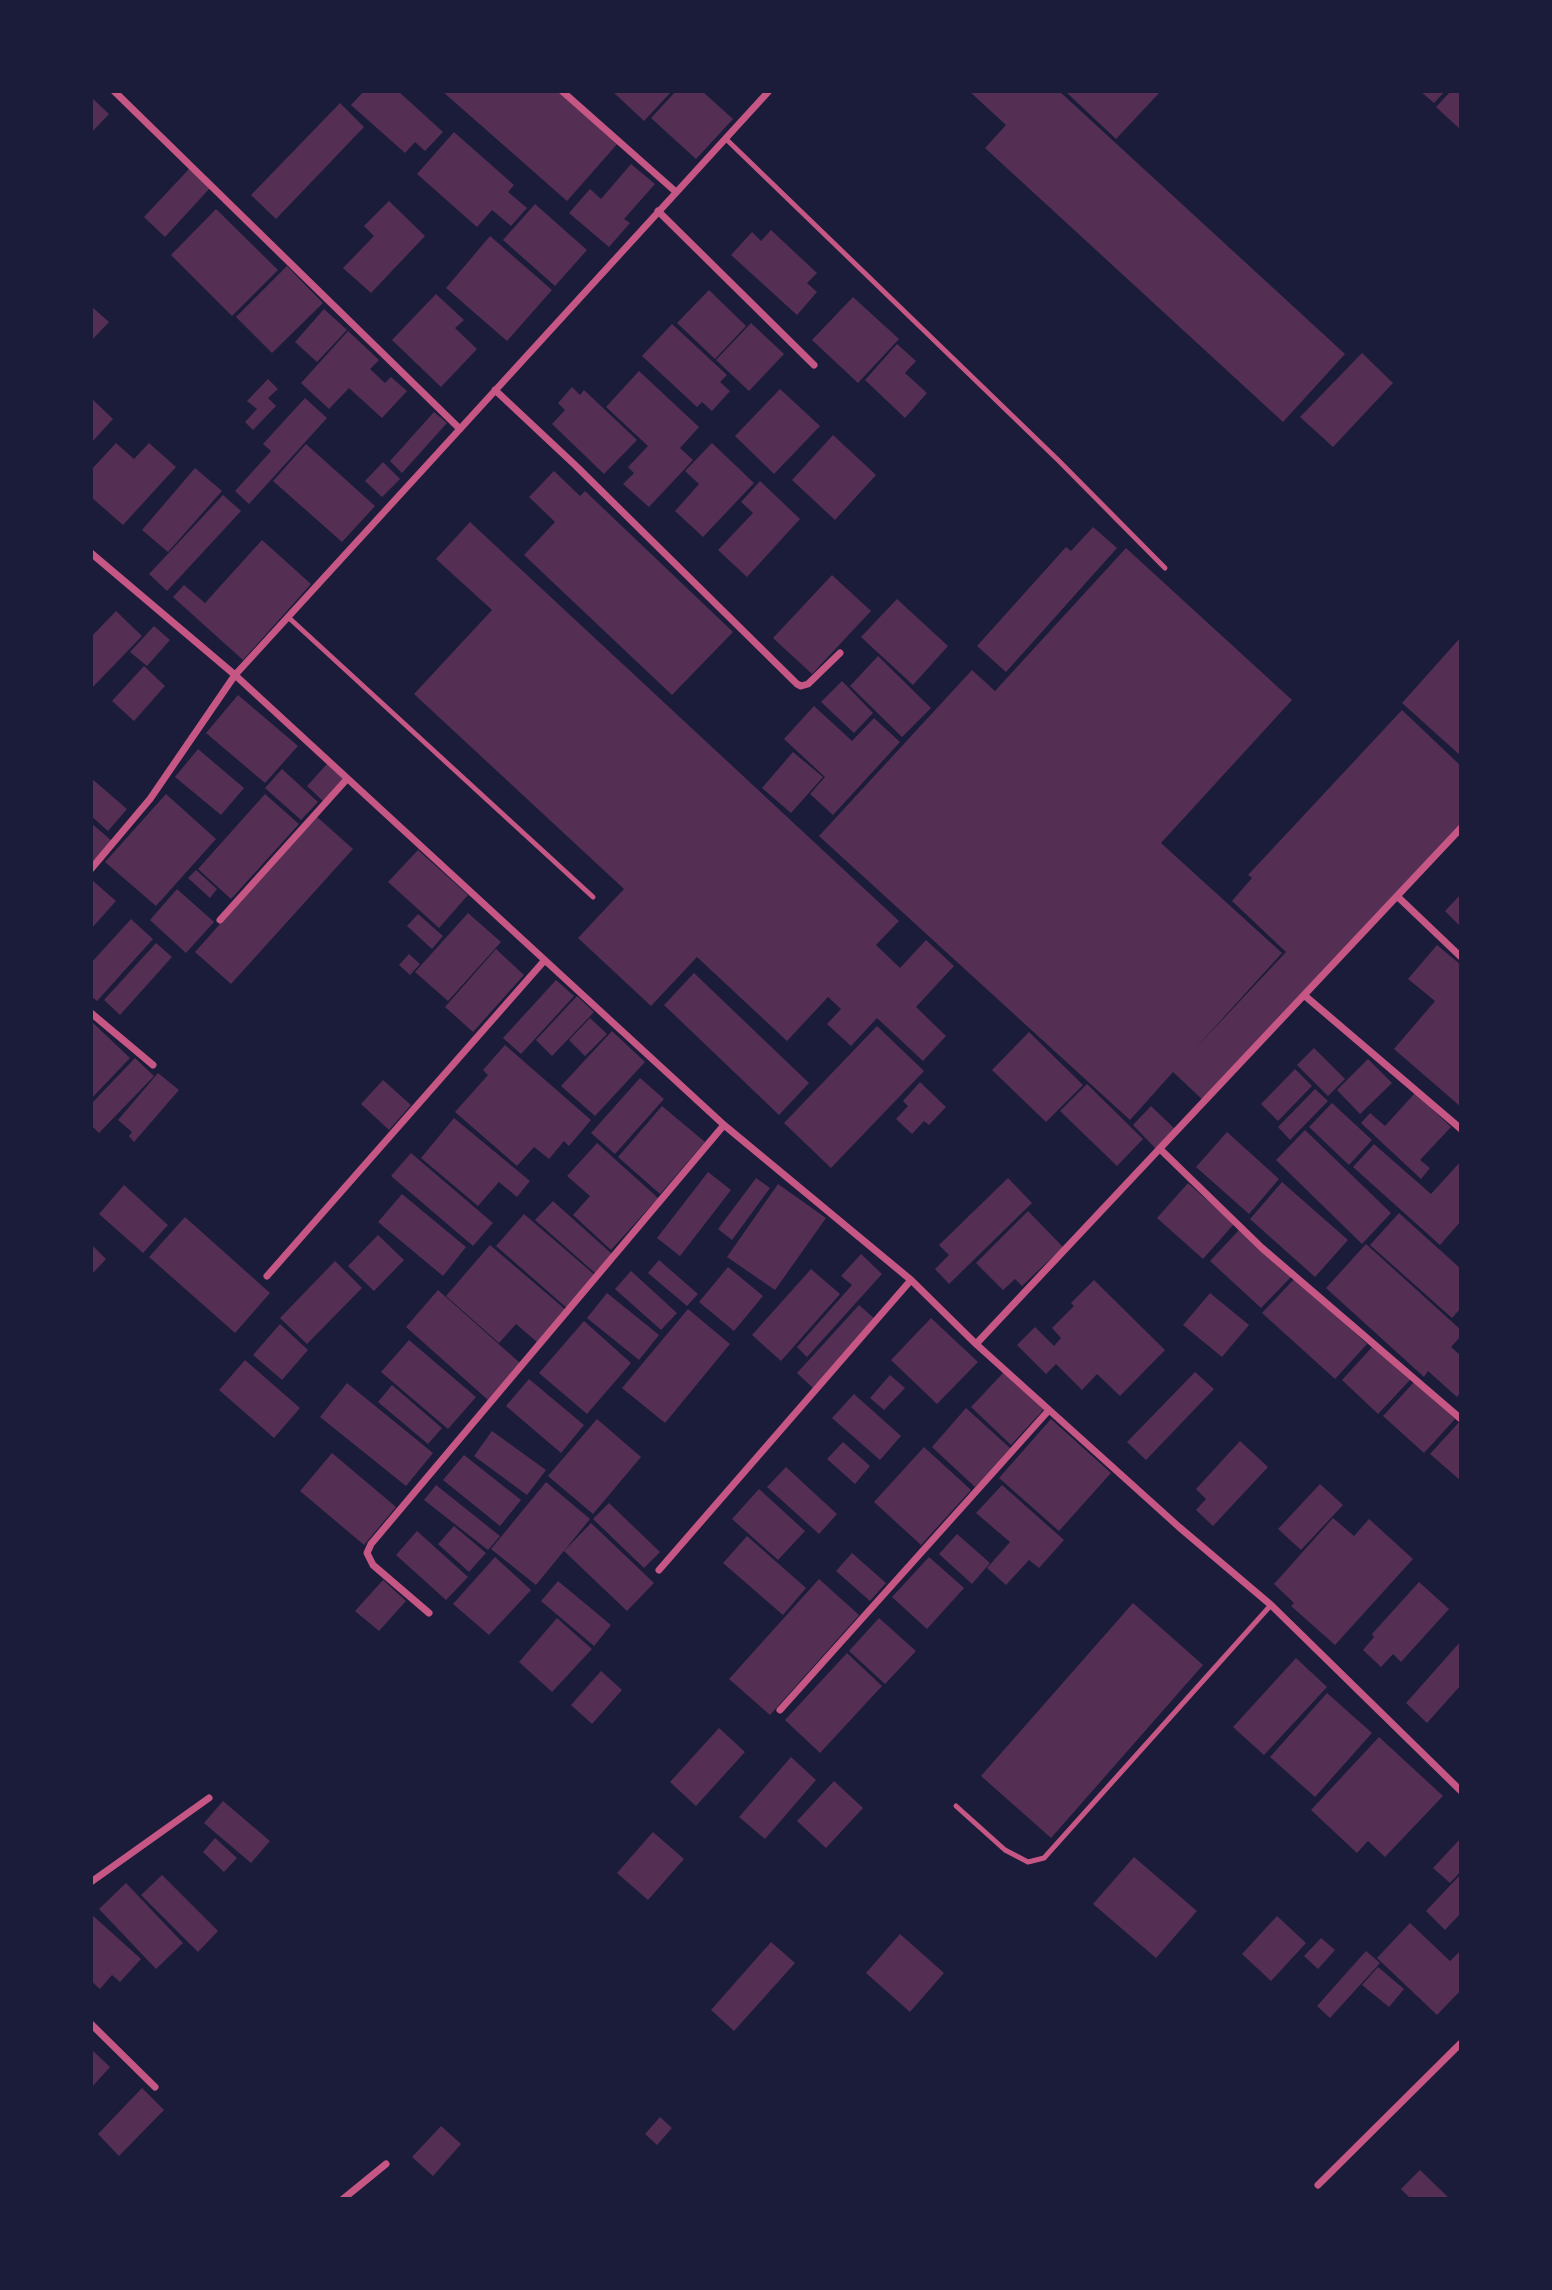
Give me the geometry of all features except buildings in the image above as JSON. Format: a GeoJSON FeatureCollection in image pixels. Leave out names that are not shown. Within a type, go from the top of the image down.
{"type":"FeatureCollection","features":[{"type":"Feature","properties":{"kind":"street"},"geometry":{"type":"LineString","coordinates":[[114,91],[460,429]]}},
{"type":"Feature","properties":{"kind":"street"},"geometry":{"type":"LineString","coordinates":[[562,91],[676,192]]}},
{"type":"Feature","properties":{"kind":"street"},"geometry":{"type":"LineString","coordinates":[[91,869],[150,799],[235,676],[769,91]]}},
{"type":"Feature","properties":{"kind":"street"},"geometry":{"type":"LineString","coordinates":[[659,211],[814,365]]}},
{"type":"Feature","properties":{"kind":"street"},"geometry":{"type":"LineString","coordinates":[[495,390],[565,455],[797,684],[808,684],[840,653]]}},
{"type":"Feature","properties":{"kind":"street"},"geometry":{"type":"LineString","coordinates":[[91,553],[235,676],[724,1125],[911,1280],[1049,1410],[1179,1527],[1271,1605],[1461,1791]]}},
{"type":"Feature","properties":{"kind":"street"},"geometry":{"type":"LineString","coordinates":[[220,920],[347,779]]}},
{"type":"Feature","properties":{"kind":"street"},"geometry":{"type":"LineString","coordinates":[[976,1344],[1461,828]]}},
{"type":"Feature","properties":{"kind":"street"},"geometry":{"type":"LineString","coordinates":[[1397,896],[1461,957]]}},
{"type":"Feature","properties":{"kind":"street"},"geometry":{"type":"LineString","coordinates":[[267,1276],[544,961]]}},
{"type":"Feature","properties":{"kind":"street"},"geometry":{"type":"LineString","coordinates":[[1304,995],[1461,1129]]}},
{"type":"Feature","properties":{"kind":"street"},"geometry":{"type":"LineString","coordinates":[[91,1013],[153,1065]]}},
{"type":"Feature","properties":{"kind":"street"},"geometry":{"type":"LineString","coordinates":[[429,1613],[373,1564],[367,1553],[371,1544],[724,1125]]}},
{"type":"Feature","properties":{"kind":"street"},"geometry":{"type":"LineString","coordinates":[[1160,1149],[1262,1248],[1461,1419]]}},
{"type":"Feature","properties":{"kind":"street"},"geometry":{"type":"LineString","coordinates":[[659,1570],[911,1280]]}},
{"type":"Feature","properties":{"kind":"street"},"geometry":{"type":"LineString","coordinates":[[780,1710],[1049,1410]]}},
{"type":"Feature","properties":{"kind":"street"},"geometry":{"type":"LineString","coordinates":[[91,1882],[209,1798]]}},
{"type":"Feature","properties":{"kind":"street"},"geometry":{"type":"LineString","coordinates":[[91,2024],[155,2087]]}},
{"type":"Feature","properties":{"kind":"street"},"geometry":{"type":"LineString","coordinates":[[1318,2185],[1461,2043]]}},
{"type":"Feature","properties":{"kind":"street"},"geometry":{"type":"LineString","coordinates":[[343,2199],[386,2164]]}},
{"type":"Feature","properties":{"kind":"lane"},"geometry":{"type":"LineString","coordinates":[[725,138],[1067,468],[1165,568]]}},
{"type":"Feature","properties":{"kind":"lane"},"geometry":{"type":"LineString","coordinates":[[288,617],[593,897]]}},
{"type":"Feature","properties":{"kind":"lane"},"geometry":{"type":"LineString","coordinates":[[956,1806],[1005,1850],[1028,1862],[1044,1858],[1271,1605]]}}]}
